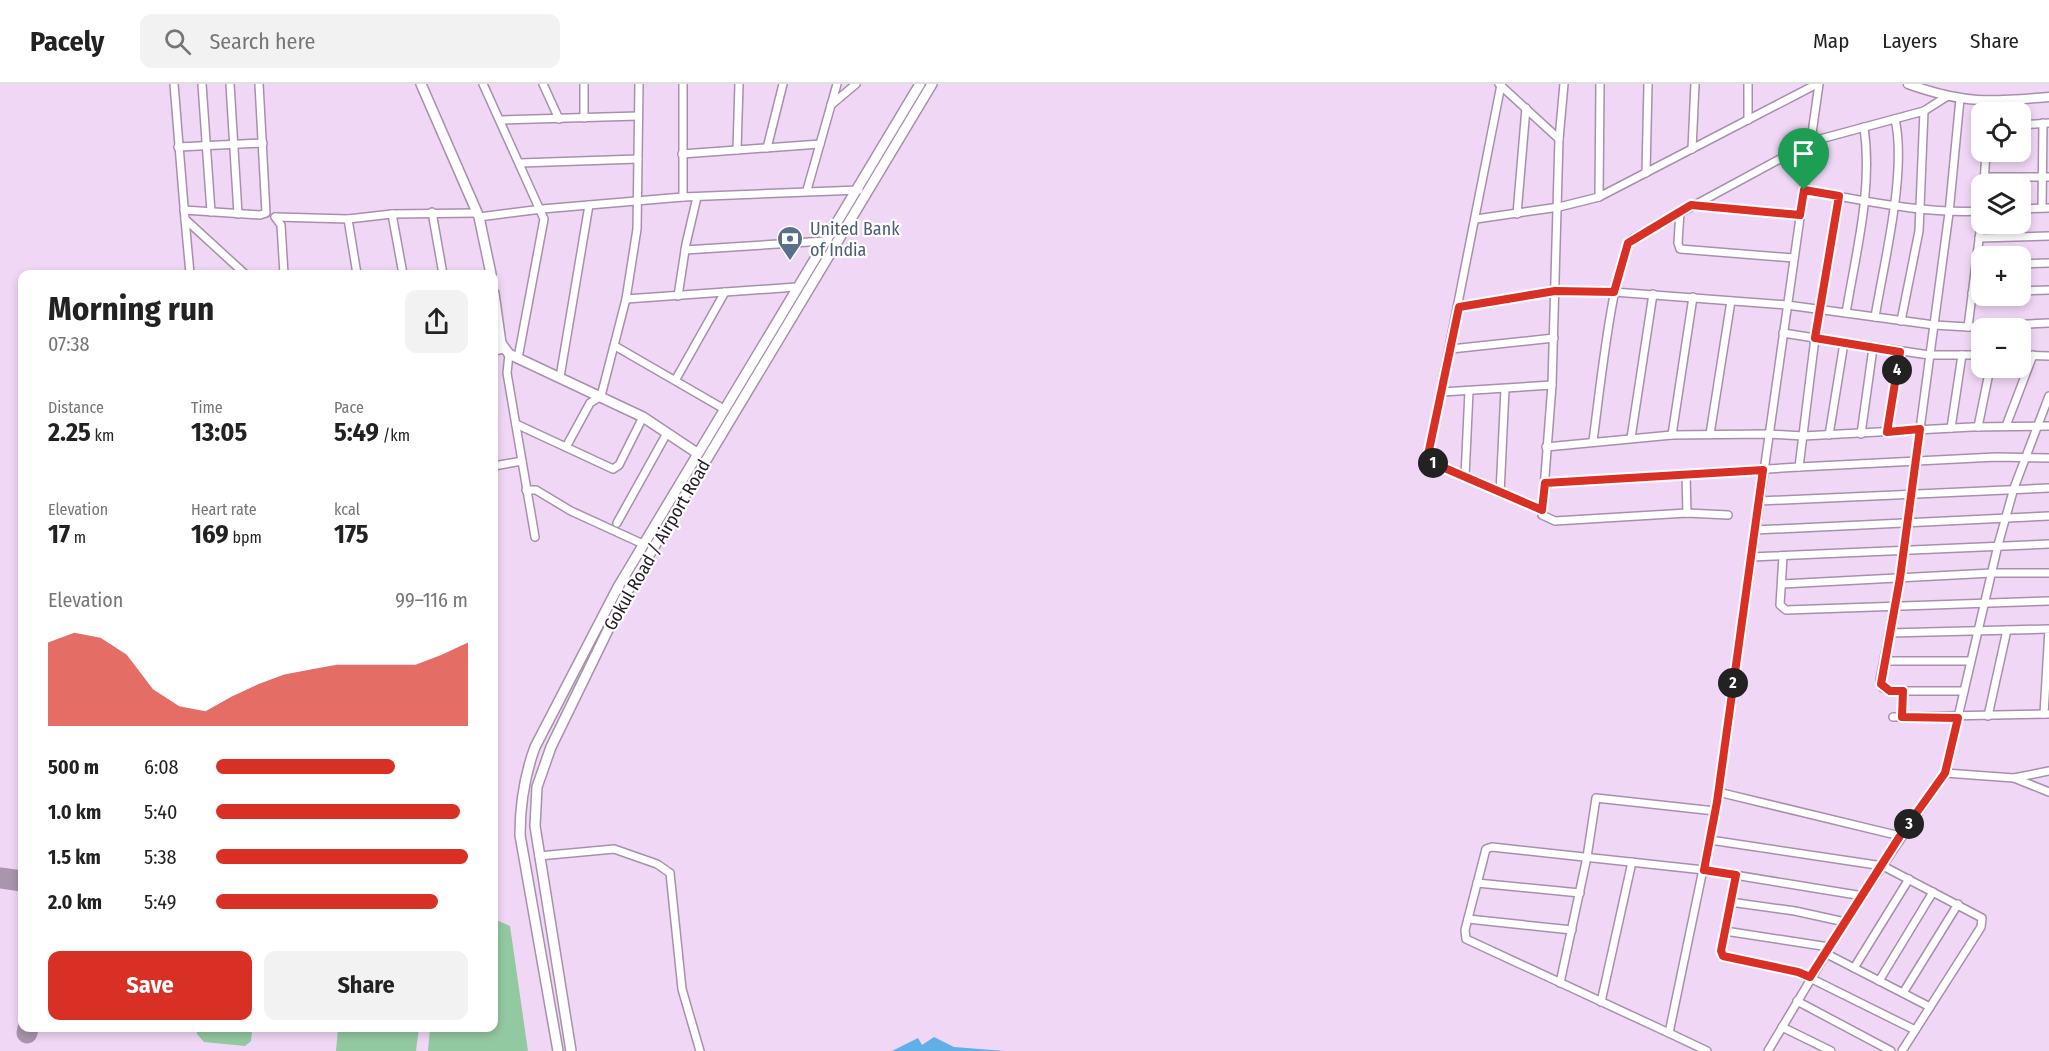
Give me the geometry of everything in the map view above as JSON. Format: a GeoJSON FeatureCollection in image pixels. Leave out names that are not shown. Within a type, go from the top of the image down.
{"type":"FeatureCollection","features":[{"type":"Feature","properties":{"kind":"main road"},"geometry":{"type":"LineString","coordinates":[[421,84],[478,215],[490,270]]}},
{"type":"Feature","properties":{"kind":"main road"},"geometry":{"type":"LineString","coordinates":[[558,1051],[520,835],[526,771],[535,747],[590,640],[644,544],[920,84]]}},
{"type":"Feature","properties":{"kind":"main road","name":"Gokul Road / Airport Road"},"geometry":{"type":"LineString","coordinates":[[571,1051],[535,826],[537,787],[551,747],[624,597],[932,84]]}},
{"type":"Feature","properties":{"kind":"main road"},"geometry":{"type":"LineString","coordinates":[[498,308],[510,354],[643,417],[697,453]]}},
{"type":"Feature","properties":{"kind":"main road"},"geometry":{"type":"LineString","coordinates":[[526,771],[542,774]]}},
{"type":"Feature","properties":{"kind":"main road"},"geometry":{"type":"LineString","coordinates":[[523,784],[537,787]]}},
{"type":"Feature","properties":{"kind":"street"},"geometry":{"type":"LineString","coordinates":[[174,84],[190,270]]}},
{"type":"Feature","properties":{"kind":"street"},"geometry":{"type":"LineString","coordinates":[[202,84],[211,212]]}},
{"type":"Feature","properties":{"kind":"street"},"geometry":{"type":"LineString","coordinates":[[230,84],[238,214]]}},
{"type":"Feature","properties":{"kind":"street"},"geometry":{"type":"LineString","coordinates":[[259,84],[267,213]]}},
{"type":"Feature","properties":{"kind":"street"},"geometry":{"type":"LineString","coordinates":[[483,84],[542,209],[544,226],[507,373],[535,537]]}},
{"type":"Feature","properties":{"kind":"street"},"geometry":{"type":"LineString","coordinates":[[543,84],[559,118]]}},
{"type":"Feature","properties":{"kind":"street"},"geometry":{"type":"LineString","coordinates":[[584,84],[584,118]]}},
{"type":"Feature","properties":{"kind":"street"},"geometry":{"type":"LineString","coordinates":[[566,447],[591,403],[601,396],[626,299],[637,229],[639,84]]}},
{"type":"Feature","properties":{"kind":"street"},"geometry":{"type":"LineString","coordinates":[[683,84],[683,197]]}},
{"type":"Feature","properties":{"kind":"street"},"geometry":{"type":"LineString","coordinates":[[737,150],[739,84]]}},
{"type":"Feature","properties":{"kind":"street"},"geometry":{"type":"LineString","coordinates":[[766,148],[783,84]]}},
{"type":"Feature","properties":{"kind":"street"},"geometry":{"type":"LineString","coordinates":[[807,190],[837,84]]}},
{"type":"Feature","properties":{"kind":"street"},"geometry":{"type":"LineString","coordinates":[[831,105],[856,84]]}},
{"type":"Feature","properties":{"kind":"street"},"geometry":{"type":"LineString","coordinates":[[1564,84],[1559,139],[1559,207],[1552,385],[1542,510],[1545,519],[1555,521],[1687,513],[1728,514]]}},
{"type":"Feature","properties":{"kind":"street"},"geometry":{"type":"LineString","coordinates":[[1599,197],[1600,84]]}},
{"type":"Feature","properties":{"kind":"street"},"geometry":{"type":"LineString","coordinates":[[1646,173],[1648,84]]}},
{"type":"Feature","properties":{"kind":"street"},"geometry":{"type":"LineString","coordinates":[[1692,150],[1695,84]]}},
{"type":"Feature","properties":{"kind":"street"},"geometry":{"type":"LineString","coordinates":[[1748,84],[1749,120]]}},
{"type":"Feature","properties":{"kind":"street"},"geometry":{"type":"LineString","coordinates":[[1476,219],[1559,207],[1599,197],[1818,84]]}},
{"type":"Feature","properties":{"kind":"street"},"geometry":{"type":"LineString","coordinates":[[1669,1033],[1715,812],[1800,215],[1813,141],[1818,84]]}},
{"type":"Feature","properties":{"kind":"street"},"geometry":{"type":"LineString","coordinates":[[1908,84],[1946,97],[1987,102],[2049,98]]}},
{"type":"Feature","properties":{"kind":"street"},"geometry":{"type":"LineString","coordinates":[[1500,85],[1559,139]]}},
{"type":"Feature","properties":{"kind":"street"},"geometry":{"type":"LineString","coordinates":[[1500,85],[1451,349],[1428,455],[1429,460],[1542,510]]}},
{"type":"Feature","properties":{"kind":"street"},"geometry":{"type":"LineString","coordinates":[[1593,441],[1614,292],[1628,243],[1680,211],[1813,141],[1924,111],[1946,97]]}},
{"type":"Feature","properties":{"kind":"street"},"geometry":{"type":"LineString","coordinates":[[1960,99],[1949,213],[1916,461],[1900,578],[1881,684],[1890,691],[1964,691]]}},
{"type":"Feature","properties":{"kind":"street"},"geometry":{"type":"LineString","coordinates":[[1517,214],[1526,108]]}},
{"type":"Feature","properties":{"kind":"street"},"geometry":{"type":"LineString","coordinates":[[1901,321],[1915,259],[1921,210],[1924,111]]}},
{"type":"Feature","properties":{"kind":"street"},"geometry":{"type":"LineString","coordinates":[[500,120],[638,116]]}},
{"type":"Feature","properties":{"kind":"street"},"geometry":{"type":"LineString","coordinates":[[1875,317],[1894,206],[1898,142],[1895,119]]}},
{"type":"Feature","properties":{"kind":"street"},"geometry":{"type":"LineString","coordinates":[[2031,124],[2046,123],[2046,208],[2031,209]]}},
{"type":"Feature","properties":{"kind":"street"},"geometry":{"type":"LineString","coordinates":[[1846,313],[1865,201],[1867,143],[1864,127]]}},
{"type":"Feature","properties":{"kind":"street"},"geometry":{"type":"LineString","coordinates":[[178,147],[263,143]]}},
{"type":"Feature","properties":{"kind":"street"},"geometry":{"type":"LineString","coordinates":[[682,154],[820,144]]}},
{"type":"Feature","properties":{"kind":"street"},"geometry":{"type":"LineString","coordinates":[[520,163],[638,159]]}},
{"type":"Feature","properties":{"kind":"street"},"geometry":{"type":"LineString","coordinates":[[2031,178],[2046,177]]}},
{"type":"Feature","properties":{"kind":"street"},"geometry":{"type":"LineString","coordinates":[[184,210],[264,215],[267,213],[276,217],[348,219],[392,214],[478,215],[683,197],[807,190],[856,189],[867,194]]}},
{"type":"Feature","properties":{"kind":"street"},"geometry":{"type":"LineString","coordinates":[[1804,190],[1921,210],[1949,213],[1971,212]]}},
{"type":"Feature","properties":{"kind":"street"},"geometry":{"type":"LineString","coordinates":[[1799,467],[1815,338],[1839,196]]}},
{"type":"Feature","properties":{"kind":"street"},"geometry":{"type":"LineString","coordinates":[[678,296],[697,197]]}},
{"type":"Feature","properties":{"kind":"street"},"geometry":{"type":"LineString","coordinates":[[560,377],[589,205]]}},
{"type":"Feature","properties":{"kind":"street"},"geometry":{"type":"LineString","coordinates":[[1691,205],[1800,215]]}},
{"type":"Feature","properties":{"kind":"street"},"geometry":{"type":"LineString","coordinates":[[1680,211],[1678,243],[1680,249],[1794,258]]}},
{"type":"Feature","properties":{"kind":"street"},"geometry":{"type":"LineString","coordinates":[[432,213],[442,270]]}},
{"type":"Feature","properties":{"kind":"street"},"geometry":{"type":"LineString","coordinates":[[392,214],[402,270]]}},
{"type":"Feature","properties":{"kind":"street"},"geometry":{"type":"LineString","coordinates":[[276,217],[281,225],[284,270]]}},
{"type":"Feature","properties":{"kind":"street"},"geometry":{"type":"LineString","coordinates":[[185,219],[240,270]]}},
{"type":"Feature","properties":{"kind":"street"},"geometry":{"type":"LineString","coordinates":[[348,219],[356,270]]}},
{"type":"Feature","properties":{"kind":"street"},"geometry":{"type":"LineString","coordinates":[[1979,246],[1980,234]]}},
{"type":"Feature","properties":{"kind":"street"},"geometry":{"type":"LineString","coordinates":[[1979,238],[2049,236]]}},
{"type":"Feature","properties":{"kind":"street"},"geometry":{"type":"LineString","coordinates":[[685,250],[825,241]]}},
{"type":"Feature","properties":{"kind":"street"},"geometry":{"type":"LineString","coordinates":[[2031,264],[2049,263]]}},
{"type":"Feature","properties":{"kind":"street"},"geometry":{"type":"LineString","coordinates":[[235,266],[236,270]]}},
{"type":"Feature","properties":{"kind":"street"},"geometry":{"type":"LineString","coordinates":[[626,299],[797,287]]}},
{"type":"Feature","properties":{"kind":"street"},"geometry":{"type":"LineString","coordinates":[[2031,291],[2049,290]]}},
{"type":"Feature","properties":{"kind":"street"},"geometry":{"type":"LineString","coordinates":[[1459,307],[1555,291],[1614,292],[1787,305],[1934,325],[1968,327],[2049,322]]}},
{"type":"Feature","properties":{"kind":"street"},"geometry":{"type":"LineString","coordinates":[[676,379],[725,292]]}},
{"type":"Feature","properties":{"kind":"street"},"geometry":{"type":"LineString","coordinates":[[1631,438],[1653,294]]}},
{"type":"Feature","properties":{"kind":"street"},"geometry":{"type":"LineString","coordinates":[[1672,435],[1693,297]]}},
{"type":"Feature","properties":{"kind":"street"},"geometry":{"type":"LineString","coordinates":[[1710,434],[1731,301]]}},
{"type":"Feature","properties":{"kind":"street"},"geometry":{"type":"LineString","coordinates":[[1968,327],[1971,302]]}},
{"type":"Feature","properties":{"kind":"street"},"geometry":{"type":"LineString","coordinates":[[1783,333],[1929,356],[1971,355]]}},
{"type":"Feature","properties":{"kind":"street"},"geometry":{"type":"LineString","coordinates":[[1451,349],[1554,338]]}},
{"type":"Feature","properties":{"kind":"street"},"geometry":{"type":"LineString","coordinates":[[1829,435],[1844,343]]}},
{"type":"Feature","properties":{"kind":"street"},"geometry":{"type":"LineString","coordinates":[[615,346],[676,379],[724,409]]}},
{"type":"Feature","properties":{"kind":"street"},"geometry":{"type":"LineString","coordinates":[[1860,434],[1873,348]]}},
{"type":"Feature","properties":{"kind":"street"},"geometry":{"type":"LineString","coordinates":[[498,352],[510,354]]}},
{"type":"Feature","properties":{"kind":"street"},"geometry":{"type":"LineString","coordinates":[[1887,432],[1900,352]]}},
{"type":"Feature","properties":{"kind":"street"},"geometry":{"type":"LineString","coordinates":[[1951,428],[1962,355]]}},
{"type":"Feature","properties":{"kind":"street"},"geometry":{"type":"LineString","coordinates":[[2006,426],[2033,355],[2049,356]]}},
{"type":"Feature","properties":{"kind":"street"},"geometry":{"type":"LineString","coordinates":[[1978,427],[1988,378]]}},
{"type":"Feature","properties":{"kind":"street"},"geometry":{"type":"LineString","coordinates":[[1442,392],[1552,385]]}},
{"type":"Feature","properties":{"kind":"street"},"geometry":{"type":"LineString","coordinates":[[1500,493],[1505,389]]}},
{"type":"Feature","properties":{"kind":"street"},"geometry":{"type":"LineString","coordinates":[[1465,477],[1469,391]]}},
{"type":"Feature","properties":{"kind":"street"},"geometry":{"type":"LineString","coordinates":[[1768,1051],[1827,950],[1883,866],[1900,836],[1945,773],[1998,545],[2014,488],[2049,396]]}},
{"type":"Feature","properties":{"kind":"street"},"geometry":{"type":"LineString","coordinates":[[516,424],[613,470],[619,465],[643,417]]}},
{"type":"Feature","properties":{"kind":"street"},"geometry":{"type":"LineString","coordinates":[[1546,447],[1672,435],[1803,436],[1920,429],[2049,426]]}},
{"type":"Feature","properties":{"kind":"street"},"geometry":{"type":"LineString","coordinates":[[616,523],[667,433]]}},
{"type":"Feature","properties":{"kind":"street"},"geometry":{"type":"LineString","coordinates":[[1545,483],[1916,461],[2049,458]]}},
{"type":"Feature","properties":{"kind":"street"},"geometry":{"type":"LineString","coordinates":[[498,465],[522,461]]}},
{"type":"Feature","properties":{"kind":"street"},"geometry":{"type":"LineString","coordinates":[[1686,475],[1687,513]]}},
{"type":"Feature","properties":{"kind":"street"},"geometry":{"type":"LineString","coordinates":[[1759,501],[2049,488]]}},
{"type":"Feature","properties":{"kind":"street"},"geometry":{"type":"LineString","coordinates":[[526,490],[536,490],[571,511],[644,544]]}},
{"type":"Feature","properties":{"kind":"street"},"geometry":{"type":"LineString","coordinates":[[1755,530],[2049,516]]}},
{"type":"Feature","properties":{"kind":"street"},"geometry":{"type":"LineString","coordinates":[[1751,557],[2049,544]]}},
{"type":"Feature","properties":{"kind":"street"},"geometry":{"type":"LineString","coordinates":[[1783,556],[1780,605],[1786,610],[2049,601]]}},
{"type":"Feature","properties":{"kind":"street"},"geometry":{"type":"LineString","coordinates":[[1782,584],[1992,573],[2049,573]]}},
{"type":"Feature","properties":{"kind":"street"},"geometry":{"type":"LineString","coordinates":[[1889,633],[2049,629],[2046,714],[1958,718],[1893,717]]}},
{"type":"Feature","properties":{"kind":"street"},"geometry":{"type":"LineString","coordinates":[[1988,716],[2007,630]]}},
{"type":"Feature","properties":{"kind":"street"},"geometry":{"type":"LineString","coordinates":[[1884,661],[1971,661]]}},
{"type":"Feature","properties":{"kind":"street"},"geometry":{"type":"LineString","coordinates":[[1902,717],[1903,691]]}},
{"type":"Feature","properties":{"kind":"street"},"geometry":{"type":"LineString","coordinates":[[1945,773],[2013,778],[2049,771]]}},
{"type":"Feature","properties":{"kind":"street"},"geometry":{"type":"LineString","coordinates":[[2013,778],[2049,792]]}},
{"type":"Feature","properties":{"kind":"street"},"geometry":{"type":"LineString","coordinates":[[1718,792],[1900,836]]}},
{"type":"Feature","properties":{"kind":"street"},"geometry":{"type":"LineString","coordinates":[[1560,983],[1580,893],[1596,798],[1715,812]]}},
{"type":"Feature","properties":{"kind":"street"},"geometry":{"type":"LineString","coordinates":[[1710,840],[1883,866],[1978,915],[1982,922],[1902,1051]]}},
{"type":"Feature","properties":{"kind":"street"},"geometry":{"type":"LineString","coordinates":[[1707,1051],[1466,939],[1468,919],[1484,852],[1488,847],[1704,870],[1863,897]]}},
{"type":"Feature","properties":{"kind":"street"},"geometry":{"type":"LineString","coordinates":[[539,856],[614,849],[657,864],[670,873],[682,989],[700,1051]]}},
{"type":"Feature","properties":{"kind":"street"},"geometry":{"type":"LineString","coordinates":[[1601,1002],[1632,862]]}},
{"type":"Feature","properties":{"kind":"street"},"geometry":{"type":"LineString","coordinates":[[1736,875],[1721,951],[1723,956],[1798,972],[1916,1030]]}},
{"type":"Feature","properties":{"kind":"street"},"geometry":{"type":"LineString","coordinates":[[1854,968],[1909,879]]}},
{"type":"Feature","properties":{"kind":"street"},"geometry":{"type":"LineString","coordinates":[[1477,883],[1580,893]]}},
{"type":"Feature","properties":{"kind":"street"},"geometry":{"type":"LineString","coordinates":[[1879,981],[1933,891]]}},
{"type":"Feature","properties":{"kind":"street"},"geometry":{"type":"LineString","coordinates":[[1730,902],[1795,911],[1845,922]]}},
{"type":"Feature","properties":{"kind":"street"},"geometry":{"type":"LineString","coordinates":[[1903,993],[1958,904]]}},
{"type":"Feature","properties":{"kind":"street"},"geometry":{"type":"LineString","coordinates":[[1468,919],[1572,930]]}},
{"type":"Feature","properties":{"kind":"street"},"geometry":{"type":"LineString","coordinates":[[1725,931],[1827,950],[1854,968],[1930,1007]]}},
{"type":"Feature","properties":{"kind":"street"},"geometry":{"type":"LineString","coordinates":[[1797,1001],[1891,1051]]}},
{"type":"Feature","properties":{"kind":"street"},"geometry":{"type":"LineString","coordinates":[[1782,1027],[1831,1051]]}},
{"type":"Feature","properties":{"kind":"green space"},"geometry":{"type":"Polygon","coordinates":[[[498,921],[510,926],[528,1051],[428,1051],[430,1032],[498,1032],[498,921]]]}},
{"type":"Feature","properties":{"kind":"green space"},"geometry":{"type":"Polygon","coordinates":[[[197,1032],[252,1032],[251,1041],[245,1046],[204,1042],[197,1032]]]}},
{"type":"Feature","properties":{"kind":"green space"},"geometry":{"type":"Polygon","coordinates":[[[338,1032],[418,1032],[416,1051],[336,1051],[338,1032]]]}},
{"type":"Feature","properties":{"kind":"water"},"geometry":{"type":"Polygon","coordinates":[[[934,1037],[954,1047],[1005,1051],[892,1051],[918,1038],[922,1045],[934,1037]]]}},
{"type":"Feature","properties":{"kind":"taxiway"},"geometry":{"type":"LineString","coordinates":[[0,878],[18,880]]}},
{"type":"Feature","properties":{"kind":"place","name":"United Bank of India"},"geometry":{"type":"Point","coordinates":[790,262]}},
{"type":"Feature","properties":{"kind":"route"},"geometry":{"type":"LineString","coordinates":[[1804,190],[1839,196],[1815,338],[1900,352],[1887,432],[1920,429],[1900,578],[1881,684],[1886,690],[1903,691],[1902,717],[1958,718],[1945,773],[1900,836],[1883,866],[1810,977],[1798,972],[1721,954],[1736,875],[1704,870],[1717,802],[1763,470],[1545,483],[1542,510],[1433,463],[1429,460],[1428,455],[1459,307],[1555,291],[1614,292],[1628,243],[1691,205],[1800,215],[1804,190]]}}]}
